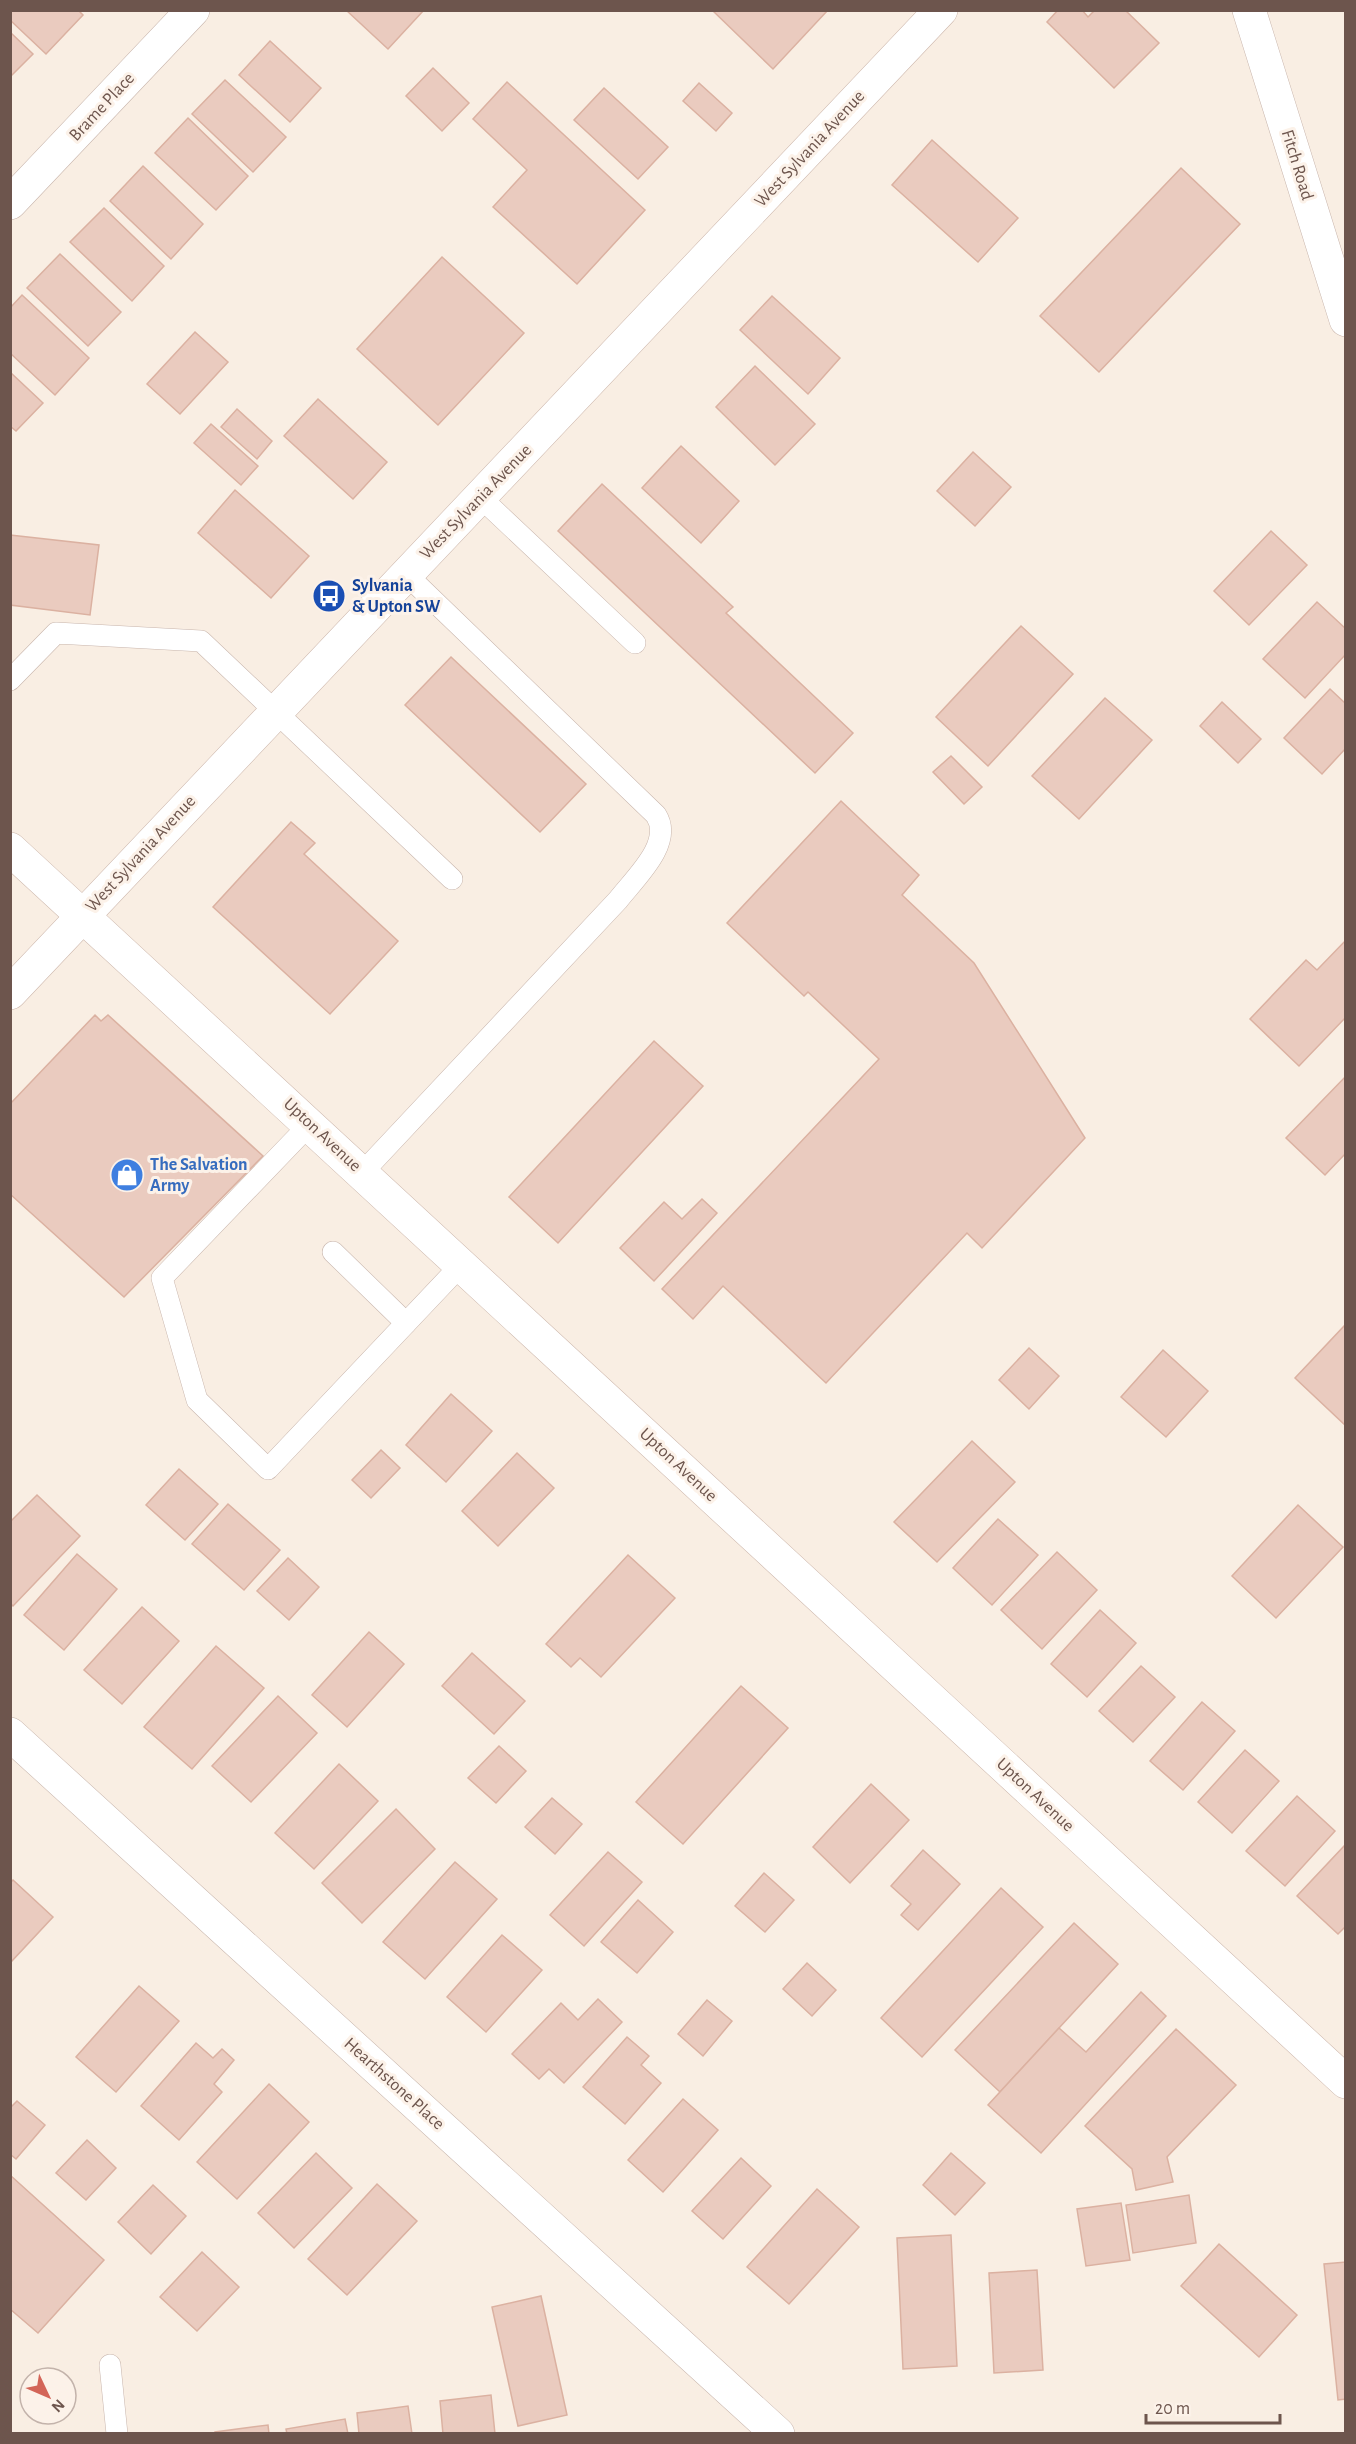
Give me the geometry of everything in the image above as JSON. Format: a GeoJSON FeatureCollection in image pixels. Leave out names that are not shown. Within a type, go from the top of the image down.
{"type":"FeatureCollection","features":[{"type":"Feature","properties":{"kind":"street","name":"Brame Place"},"geometry":{"type":"LineString","coordinates":[[10,203],[193,10]]}},
{"type":"Feature","properties":{"kind":"street","name":"West Sylvania Avenue"},"geometry":{"type":"LineString","coordinates":[[10,993],[941,10]]}},
{"type":"Feature","properties":{"kind":"street","name":"Fitch Road"},"geometry":{"type":"LineString","coordinates":[[1249,10],[1346,320]]}},
{"type":"Feature","properties":{"kind":"street","name":"Upton Avenue"},"geometry":{"type":"LineString","coordinates":[[10,849],[1346,2082]]}},
{"type":"Feature","properties":{"kind":"street","name":"Hearthstone Place"},"geometry":{"type":"LineString","coordinates":[[10,1734],[778,2433]]}},
{"type":"Feature","properties":{"kind":"lane"},"geometry":{"type":"LineString","coordinates":[[480,497],[635,643]]}},
{"type":"Feature","properties":{"kind":"lane"},"geometry":{"type":"LineString","coordinates":[[362,1173],[618,900],[652,856],[662,832],[661,823],[656,815],[406,575]]}},
{"type":"Feature","properties":{"kind":"lane"},"geometry":{"type":"LineString","coordinates":[[10,680],[56,633],[201,641],[452,879]]}},
{"type":"Feature","properties":{"kind":"lane"},"geometry":{"type":"LineString","coordinates":[[310,1124],[162,1278],[196,1400],[268,1469],[461,1265]]}},
{"type":"Feature","properties":{"kind":"lane"},"geometry":{"type":"LineString","coordinates":[[333,1252],[406,1323]]}},
{"type":"Feature","properties":{"kind":"lane"},"geometry":{"type":"LineString","coordinates":[[110,2365],[117,2433]]}},
{"type":"Feature","properties":{"kind":"building"},"geometry":{"type":"Polygon","coordinates":[[[10,10],[78,10],[83,15],[46,54],[10,20],[10,10]]]}},
{"type":"Feature","properties":{"kind":"building"},"geometry":{"type":"Polygon","coordinates":[[[346,10],[424,10],[388,49],[346,10]]]}},
{"type":"Feature","properties":{"kind":"building"},"geometry":{"type":"Polygon","coordinates":[[[712,10],[828,10],[773,69],[712,10]]]}},
{"type":"Feature","properties":{"kind":"building"},"geometry":{"type":"Polygon","coordinates":[[[1058,10],[1082,10],[1088,17],[1095,10],[1125,10],[1159,43],[1114,88],[1047,22],[1058,10]]]}},
{"type":"Feature","properties":{"kind":"building"},"geometry":{"type":"Polygon","coordinates":[[[10,32],[33,54],[10,77],[10,32]]]}},
{"type":"Feature","properties":{"kind":"building"},"geometry":{"type":"Polygon","coordinates":[[[270,41],[321,88],[290,122],[239,75],[270,41]]]}},
{"type":"Feature","properties":{"kind":"building"},"geometry":{"type":"Polygon","coordinates":[[[433,68],[469,103],[442,131],[406,96],[433,68]]]}},
{"type":"Feature","properties":{"kind":"building"},"geometry":{"type":"Polygon","coordinates":[[[225,80],[286,137],[253,172],[192,114],[225,80]]]}},
{"type":"Feature","properties":{"kind":"building"},"geometry":{"type":"Polygon","coordinates":[[[507,82],[645,210],[577,284],[493,207],[527,170],[473,119],[507,82]]]}},
{"type":"Feature","properties":{"kind":"building"},"geometry":{"type":"Polygon","coordinates":[[[699,83],[732,113],[716,131],[683,101],[699,83]]]}},
{"type":"Feature","properties":{"kind":"building"},"geometry":{"type":"Polygon","coordinates":[[[604,88],[668,147],[638,179],[574,120],[604,88]]]}},
{"type":"Feature","properties":{"kind":"building"},"geometry":{"type":"Polygon","coordinates":[[[188,118],[248,176],[216,210],[155,153],[188,118]]]}},
{"type":"Feature","properties":{"kind":"building"},"geometry":{"type":"Polygon","coordinates":[[[932,140],[1018,218],[978,262],[892,185],[932,140]]]}},
{"type":"Feature","properties":{"kind":"building"},"geometry":{"type":"Polygon","coordinates":[[[143,166],[203,224],[171,259],[110,201],[143,166]]]}},
{"type":"Feature","properties":{"kind":"building"},"geometry":{"type":"Polygon","coordinates":[[[1181,168],[1240,224],[1099,372],[1040,316],[1181,168]]]}},
{"type":"Feature","properties":{"kind":"building"},"geometry":{"type":"Polygon","coordinates":[[[104,208],[164,266],[132,301],[70,242],[104,208]]]}},
{"type":"Feature","properties":{"kind":"building"},"geometry":{"type":"Polygon","coordinates":[[[60,254],[121,312],[88,346],[27,288],[60,254]]]}},
{"type":"Feature","properties":{"kind":"building"},"geometry":{"type":"Polygon","coordinates":[[[442,257],[524,333],[438,425],[357,349],[442,257]]]}},
{"type":"Feature","properties":{"kind":"building"},"geometry":{"type":"Polygon","coordinates":[[[22,295],[89,358],[55,395],[10,353],[10,308],[22,295]]]}},
{"type":"Feature","properties":{"kind":"building"},"geometry":{"type":"Polygon","coordinates":[[[772,296],[840,358],[808,394],[740,330],[772,296]]]}},
{"type":"Feature","properties":{"kind":"building"},"geometry":{"type":"Polygon","coordinates":[[[195,332],[228,362],[180,414],[147,384],[195,332]]]}},
{"type":"Feature","properties":{"kind":"building"},"geometry":{"type":"Polygon","coordinates":[[[755,366],[815,424],[775,465],[716,407],[755,366]]]}},
{"type":"Feature","properties":{"kind":"building"},"geometry":{"type":"Polygon","coordinates":[[[10,372],[43,403],[16,431],[10,426],[10,372]]]}},
{"type":"Feature","properties":{"kind":"building"},"geometry":{"type":"Polygon","coordinates":[[[318,399],[387,462],[353,499],[284,436],[318,399]]]}},
{"type":"Feature","properties":{"kind":"building"},"geometry":{"type":"Polygon","coordinates":[[[237,409],[272,441],[257,459],[221,427],[237,409]]]}},
{"type":"Feature","properties":{"kind":"building"},"geometry":{"type":"Polygon","coordinates":[[[211,424],[258,466],[241,485],[194,443],[211,424]]]}},
{"type":"Feature","properties":{"kind":"building"},"geometry":{"type":"Polygon","coordinates":[[[681,446],[739,501],[701,543],[642,488],[681,446]]]}},
{"type":"Feature","properties":{"kind":"building"},"geometry":{"type":"Polygon","coordinates":[[[973,452],[1011,487],[975,526],[937,491],[973,452]]]}},
{"type":"Feature","properties":{"kind":"building"},"geometry":{"type":"Polygon","coordinates":[[[602,484],[733,607],[726,613],[853,733],[815,773],[558,531],[602,484]]]}},
{"type":"Feature","properties":{"kind":"building"},"geometry":{"type":"Polygon","coordinates":[[[235,490],[309,556],[271,598],[198,533],[235,490]]]}},
{"type":"Feature","properties":{"kind":"building"},"geometry":{"type":"Polygon","coordinates":[[[1271,531],[1307,565],[1249,625],[1214,591],[1271,531]]]}},
{"type":"Feature","properties":{"kind":"building"},"geometry":{"type":"Polygon","coordinates":[[[10,535],[99,545],[90,615],[10,605],[10,535]]]}},
{"type":"Feature","properties":{"kind":"building"},"geometry":{"type":"Polygon","coordinates":[[[1317,602],[1346,629],[1346,654],[1305,698],[1263,659],[1317,602]]]}},
{"type":"Feature","properties":{"kind":"building"},"geometry":{"type":"Polygon","coordinates":[[[1021,626],[1073,674],[988,766],[936,717],[1021,626]]]}},
{"type":"Feature","properties":{"kind":"building"},"geometry":{"type":"Polygon","coordinates":[[[451,657],[586,784],[540,832],[405,705],[451,657]]]}},
{"type":"Feature","properties":{"kind":"building"},"geometry":{"type":"Polygon","coordinates":[[[1330,689],[1346,704],[1346,748],[1322,774],[1284,738],[1330,689]]]}},
{"type":"Feature","properties":{"kind":"building"},"geometry":{"type":"Polygon","coordinates":[[[1105,698],[1152,740],[1079,819],[1032,776],[1105,698]]]}},
{"type":"Feature","properties":{"kind":"building"},"geometry":{"type":"Polygon","coordinates":[[[1222,702],[1261,739],[1238,763],[1200,726],[1222,702]]]}},
{"type":"Feature","properties":{"kind":"building"},"geometry":{"type":"Polygon","coordinates":[[[951,756],[982,787],[964,804],[933,772],[951,756]]]}},
{"type":"Feature","properties":{"kind":"building"},"geometry":{"type":"Polygon","coordinates":[[[841,801],[919,875],[902,895],[974,963],[1085,1138],[982,1248],[967,1233],[826,1383],[723,1286],[693,1319],[662,1289],[879,1059],[808,992],[804,996],[727,923],[841,801]]]}},
{"type":"Feature","properties":{"kind":"building"},"geometry":{"type":"Polygon","coordinates":[[[291,822],[315,843],[304,854],[398,941],[330,1014],[213,907],[291,822]]]}},
{"type":"Feature","properties":{"kind":"building"},"geometry":{"type":"Polygon","coordinates":[[[1346,940],[1346,1017],[1299,1066],[1250,1019],[1306,960],[1317,970],[1346,940]]]}},
{"type":"Feature","properties":{"kind":"building","name":"The Salvation Army"},"geometry":{"type":"Polygon","coordinates":[[[95,1015],[101,1021],[108,1015],[263,1156],[124,1297],[10,1194],[10,1104],[95,1015]]]}},
{"type":"Feature","properties":{"kind":"building"},"geometry":{"type":"Polygon","coordinates":[[[654,1041],[703,1086],[558,1243],[509,1197],[654,1041]]]}},
{"type":"Feature","properties":{"kind":"building"},"geometry":{"type":"Polygon","coordinates":[[[1346,1076],[1346,1153],[1325,1175],[1286,1138],[1346,1076]]]}},
{"type":"Feature","properties":{"kind":"building"},"geometry":{"type":"Polygon","coordinates":[[[702,1199],[717,1213],[654,1281],[620,1248],[664,1202],[682,1219],[702,1199]]]}},
{"type":"Feature","properties":{"kind":"building"},"geometry":{"type":"Polygon","coordinates":[[[1346,1324],[1346,1426],[1295,1378],[1346,1324]]]}},
{"type":"Feature","properties":{"kind":"building"},"geometry":{"type":"Polygon","coordinates":[[[1029,1348],[1059,1376],[1029,1409],[999,1380],[1029,1348]]]}},
{"type":"Feature","properties":{"kind":"building"},"geometry":{"type":"Polygon","coordinates":[[[1163,1350],[1208,1391],[1166,1437],[1121,1397],[1163,1350]]]}},
{"type":"Feature","properties":{"kind":"building"},"geometry":{"type":"Polygon","coordinates":[[[451,1394],[492,1431],[446,1482],[406,1445],[451,1394]]]}},
{"type":"Feature","properties":{"kind":"building"},"geometry":{"type":"Polygon","coordinates":[[[972,1441],[1015,1482],[937,1562],[894,1522],[972,1441]]]}},
{"type":"Feature","properties":{"kind":"building"},"geometry":{"type":"Polygon","coordinates":[[[381,1450],[400,1468],[371,1498],[352,1480],[381,1450]]]}},
{"type":"Feature","properties":{"kind":"building"},"geometry":{"type":"Polygon","coordinates":[[[517,1453],[554,1488],[498,1546],[462,1511],[517,1453]]]}},
{"type":"Feature","properties":{"kind":"building"},"geometry":{"type":"Polygon","coordinates":[[[179,1469],[218,1504],[185,1540],[146,1505],[179,1469]]]}},
{"type":"Feature","properties":{"kind":"building"},"geometry":{"type":"Polygon","coordinates":[[[37,1495],[80,1536],[13,1606],[10,1603],[10,1522],[37,1495]]]}},
{"type":"Feature","properties":{"kind":"building"},"geometry":{"type":"Polygon","coordinates":[[[228,1504],[280,1550],[244,1590],[192,1544],[228,1504]]]}},
{"type":"Feature","properties":{"kind":"building"},"geometry":{"type":"Polygon","coordinates":[[[1298,1505],[1343,1547],[1276,1618],[1232,1576],[1298,1505]]]}},
{"type":"Feature","properties":{"kind":"building"},"geometry":{"type":"Polygon","coordinates":[[[998,1519],[1038,1555],[992,1605],[953,1568],[998,1519]]]}},
{"type":"Feature","properties":{"kind":"building"},"geometry":{"type":"Polygon","coordinates":[[[1057,1552],[1097,1590],[1042,1649],[1001,1610],[1057,1552]]]}},
{"type":"Feature","properties":{"kind":"building"},"geometry":{"type":"Polygon","coordinates":[[[77,1554],[117,1589],[64,1650],[24,1615],[77,1554]]]}},
{"type":"Feature","properties":{"kind":"building"},"geometry":{"type":"Polygon","coordinates":[[[628,1555],[675,1598],[601,1677],[580,1658],[571,1667],[546,1644],[628,1555]]]}},
{"type":"Feature","properties":{"kind":"building"},"geometry":{"type":"Polygon","coordinates":[[[288,1558],[319,1587],[289,1620],[257,1591],[288,1558]]]}},
{"type":"Feature","properties":{"kind":"building"},"geometry":{"type":"Polygon","coordinates":[[[142,1607],[179,1641],[122,1704],[84,1670],[142,1607]]]}},
{"type":"Feature","properties":{"kind":"building"},"geometry":{"type":"Polygon","coordinates":[[[1100,1610],[1136,1643],[1087,1697],[1051,1664],[1100,1610]]]}},
{"type":"Feature","properties":{"kind":"building"},"geometry":{"type":"Polygon","coordinates":[[[369,1632],[404,1664],[347,1727],[312,1695],[369,1632]]]}},
{"type":"Feature","properties":{"kind":"building"},"geometry":{"type":"Polygon","coordinates":[[[216,1646],[264,1688],[192,1769],[144,1727],[216,1646]]]}},
{"type":"Feature","properties":{"kind":"building"},"geometry":{"type":"Polygon","coordinates":[[[472,1653],[525,1701],[494,1734],[442,1686],[472,1653]]]}},
{"type":"Feature","properties":{"kind":"building"},"geometry":{"type":"Polygon","coordinates":[[[1141,1666],[1175,1697],[1133,1742],[1099,1711],[1141,1666]]]}},
{"type":"Feature","properties":{"kind":"building"},"geometry":{"type":"Polygon","coordinates":[[[741,1686],[788,1728],[683,1844],[636,1802],[741,1686]]]}},
{"type":"Feature","properties":{"kind":"building"},"geometry":{"type":"Polygon","coordinates":[[[278,1696],[317,1733],[251,1802],[212,1766],[278,1696]]]}},
{"type":"Feature","properties":{"kind":"building"},"geometry":{"type":"Polygon","coordinates":[[[1202,1702],[1235,1731],[1183,1790],[1150,1761],[1202,1702]]]}},
{"type":"Feature","properties":{"kind":"building"},"geometry":{"type":"Polygon","coordinates":[[[499,1746],[526,1771],[496,1803],[468,1778],[499,1746]]]}},
{"type":"Feature","properties":{"kind":"building"},"geometry":{"type":"Polygon","coordinates":[[[1245,1750],[1279,1781],[1232,1833],[1198,1802],[1245,1750]]]}},
{"type":"Feature","properties":{"kind":"building"},"geometry":{"type":"Polygon","coordinates":[[[339,1764],[378,1801],[314,1869],[275,1833],[339,1764]]]}},
{"type":"Feature","properties":{"kind":"building"},"geometry":{"type":"Polygon","coordinates":[[[871,1784],[909,1820],[850,1883],[813,1847],[871,1784]]]}},
{"type":"Feature","properties":{"kind":"building"},"geometry":{"type":"Polygon","coordinates":[[[1297,1796],[1335,1831],[1285,1886],[1246,1851],[1297,1796]]]}},
{"type":"Feature","properties":{"kind":"building"},"geometry":{"type":"Polygon","coordinates":[[[552,1798],[582,1824],[555,1854],[525,1827],[552,1798]]]}},
{"type":"Feature","properties":{"kind":"building"},"geometry":{"type":"Polygon","coordinates":[[[396,1809],[435,1849],[362,1923],[322,1883],[396,1809]]]}},
{"type":"Feature","properties":{"kind":"building"},"geometry":{"type":"Polygon","coordinates":[[[1346,1844],[1346,1926],[1338,1934],[1297,1896],[1346,1844]]]}},
{"type":"Feature","properties":{"kind":"building"},"geometry":{"type":"Polygon","coordinates":[[[923,1850],[960,1884],[918,1930],[901,1915],[911,1904],[891,1886],[923,1850]]]}},
{"type":"Feature","properties":{"kind":"building"},"geometry":{"type":"Polygon","coordinates":[[[608,1852],[642,1882],[584,1946],[550,1915],[608,1852]]]}},
{"type":"Feature","properties":{"kind":"building"},"geometry":{"type":"Polygon","coordinates":[[[455,1862],[497,1899],[425,1979],[383,1942],[455,1862]]]}},
{"type":"Feature","properties":{"kind":"building"},"geometry":{"type":"Polygon","coordinates":[[[764,1873],[794,1900],[765,1932],[735,1906],[764,1873]]]}},
{"type":"Feature","properties":{"kind":"building"},"geometry":{"type":"Polygon","coordinates":[[[13,1880],[53,1917],[10,1963],[10,1883],[13,1880]]]}},
{"type":"Feature","properties":{"kind":"building"},"geometry":{"type":"Polygon","coordinates":[[[1001,1888],[1043,1927],[922,2057],[881,2018],[1001,1888]]]}},
{"type":"Feature","properties":{"kind":"building"},"geometry":{"type":"Polygon","coordinates":[[[638,1900],[673,1932],[637,1973],[601,1942],[638,1900]]]}},
{"type":"Feature","properties":{"kind":"building"},"geometry":{"type":"Polygon","coordinates":[[[1074,1923],[1118,1964],[1000,2092],[955,2050],[1074,1923]]]}},
{"type":"Feature","properties":{"kind":"building"},"geometry":{"type":"Polygon","coordinates":[[[502,1935],[542,1970],[486,2032],[447,1997],[502,1935]]]}},
{"type":"Feature","properties":{"kind":"building"},"geometry":{"type":"Polygon","coordinates":[[[807,1963],[836,1990],[812,2016],[783,1989],[807,1963]]]}},
{"type":"Feature","properties":{"kind":"building"},"geometry":{"type":"Polygon","coordinates":[[[139,1986],[179,2021],[116,2092],[76,2057],[139,1986]]]}},
{"type":"Feature","properties":{"kind":"building"},"geometry":{"type":"Polygon","coordinates":[[[1141,1992],[1166,2016],[1041,2153],[988,2105],[1059,2028],[1086,2052],[1141,1992]]]}},
{"type":"Feature","properties":{"kind":"building"},"geometry":{"type":"Polygon","coordinates":[[[598,1999],[622,2022],[564,2083],[549,2069],[539,2079],[512,2054],[561,2003],[578,2020],[598,1999]]]}},
{"type":"Feature","properties":{"kind":"building"},"geometry":{"type":"Polygon","coordinates":[[[707,2000],[732,2021],[703,2056],[678,2034],[707,2000]]]}},
{"type":"Feature","properties":{"kind":"building"},"geometry":{"type":"Polygon","coordinates":[[[1176,2029],[1236,2085],[1167,2157],[1173,2182],[1136,2190],[1132,2169],[1085,2126],[1176,2029]]]}},
{"type":"Feature","properties":{"kind":"building"},"geometry":{"type":"Polygon","coordinates":[[[627,2037],[649,2056],[641,2065],[661,2083],[625,2124],[583,2087],[627,2037]]]}},
{"type":"Feature","properties":{"kind":"building"},"geometry":{"type":"Polygon","coordinates":[[[196,2043],[213,2058],[222,2049],[234,2060],[214,2084],[222,2092],[179,2140],[141,2106],[196,2043]]]}},
{"type":"Feature","properties":{"kind":"building"},"geometry":{"type":"Polygon","coordinates":[[[269,2084],[309,2122],[237,2199],[197,2162],[269,2084]]]}},
{"type":"Feature","properties":{"kind":"building"},"geometry":{"type":"Polygon","coordinates":[[[683,2099],[718,2130],[663,2192],[628,2160],[683,2099]]]}},
{"type":"Feature","properties":{"kind":"building"},"geometry":{"type":"Polygon","coordinates":[[[17,2101],[45,2125],[16,2159],[10,2154],[10,2108],[17,2101]]]}},
{"type":"Feature","properties":{"kind":"building"},"geometry":{"type":"Polygon","coordinates":[[[87,2140],[116,2168],[86,2200],[56,2173],[87,2140]]]}},
{"type":"Feature","properties":{"kind":"building"},"geometry":{"type":"Polygon","coordinates":[[[316,2153],[352,2188],[294,2248],[258,2213],[316,2153]]]}},
{"type":"Feature","properties":{"kind":"building"},"geometry":{"type":"Polygon","coordinates":[[[951,2153],[985,2183],[955,2215],[923,2185],[951,2153]]]}},
{"type":"Feature","properties":{"kind":"building"},"geometry":{"type":"Polygon","coordinates":[[[741,2158],[771,2186],[723,2239],[692,2211],[741,2158]]]}},
{"type":"Feature","properties":{"kind":"building"},"geometry":{"type":"Polygon","coordinates":[[[10,2175],[104,2260],[38,2333],[10,2309],[10,2175]]]}},
{"type":"Feature","properties":{"kind":"building"},"geometry":{"type":"Polygon","coordinates":[[[377,2184],[417,2221],[347,2295],[308,2259],[377,2184]]]}},
{"type":"Feature","properties":{"kind":"building"},"geometry":{"type":"Polygon","coordinates":[[[153,2185],[186,2216],[151,2254],[118,2222],[153,2185]]]}},
{"type":"Feature","properties":{"kind":"building"},"geometry":{"type":"Polygon","coordinates":[[[817,2189],[859,2227],[789,2304],[747,2267],[817,2189]]]}},
{"type":"Feature","properties":{"kind":"building"},"geometry":{"type":"Polygon","coordinates":[[[1189,2195],[1196,2243],[1133,2253],[1126,2205],[1189,2195]]]}},
{"type":"Feature","properties":{"kind":"building"},"geometry":{"type":"Polygon","coordinates":[[[1121,2203],[1130,2260],[1086,2266],[1077,2209],[1121,2203]]]}},
{"type":"Feature","properties":{"kind":"building"},"geometry":{"type":"Polygon","coordinates":[[[951,2235],[957,2366],[903,2369],[897,2238],[951,2235]]]}},
{"type":"Feature","properties":{"kind":"building"},"geometry":{"type":"Polygon","coordinates":[[[1219,2244],[1297,2315],[1259,2357],[1181,2286],[1219,2244]]]}},
{"type":"Feature","properties":{"kind":"building"},"geometry":{"type":"Polygon","coordinates":[[[202,2252],[239,2287],[197,2331],[160,2297],[202,2252]]]}},
{"type":"Feature","properties":{"kind":"building"},"geometry":{"type":"Polygon","coordinates":[[[1346,2262],[1346,2399],[1338,2400],[1324,2264],[1346,2262]]]}},
{"type":"Feature","properties":{"kind":"building"},"geometry":{"type":"Polygon","coordinates":[[[1037,2270],[1043,2370],[994,2373],[989,2273],[1037,2270]]]}},
{"type":"Feature","properties":{"kind":"building"},"geometry":{"type":"Polygon","coordinates":[[[541,2296],[567,2415],[518,2426],[492,2307],[541,2296]]]}},
{"type":"Feature","properties":{"kind":"building"},"geometry":{"type":"Polygon","coordinates":[[[491,2395],[495,2434],[443,2434],[440,2401],[491,2395]]]}},
{"type":"Feature","properties":{"kind":"building"},"geometry":{"type":"Polygon","coordinates":[[[408,2406],[412,2434],[359,2434],[357,2413],[408,2406]]]}},
{"type":"Feature","properties":{"kind":"building"},"geometry":{"type":"Polygon","coordinates":[[[345,2419],[348,2434],[287,2434],[286,2429],[345,2419]]]}},
{"type":"Feature","properties":{"kind":"building"},"geometry":{"type":"Polygon","coordinates":[[[268,2425],[269,2434],[215,2434],[215,2432],[268,2425]]]}},
{"type":"Feature","properties":{"kind":"place","name":"Sylvania & Upton SW"},"geometry":{"type":"Point","coordinates":[329,596]}},
{"type":"Feature","properties":{"kind":"place","name":"The Salvation Army"},"geometry":{"type":"Point","coordinates":[127,1175]}}]}
